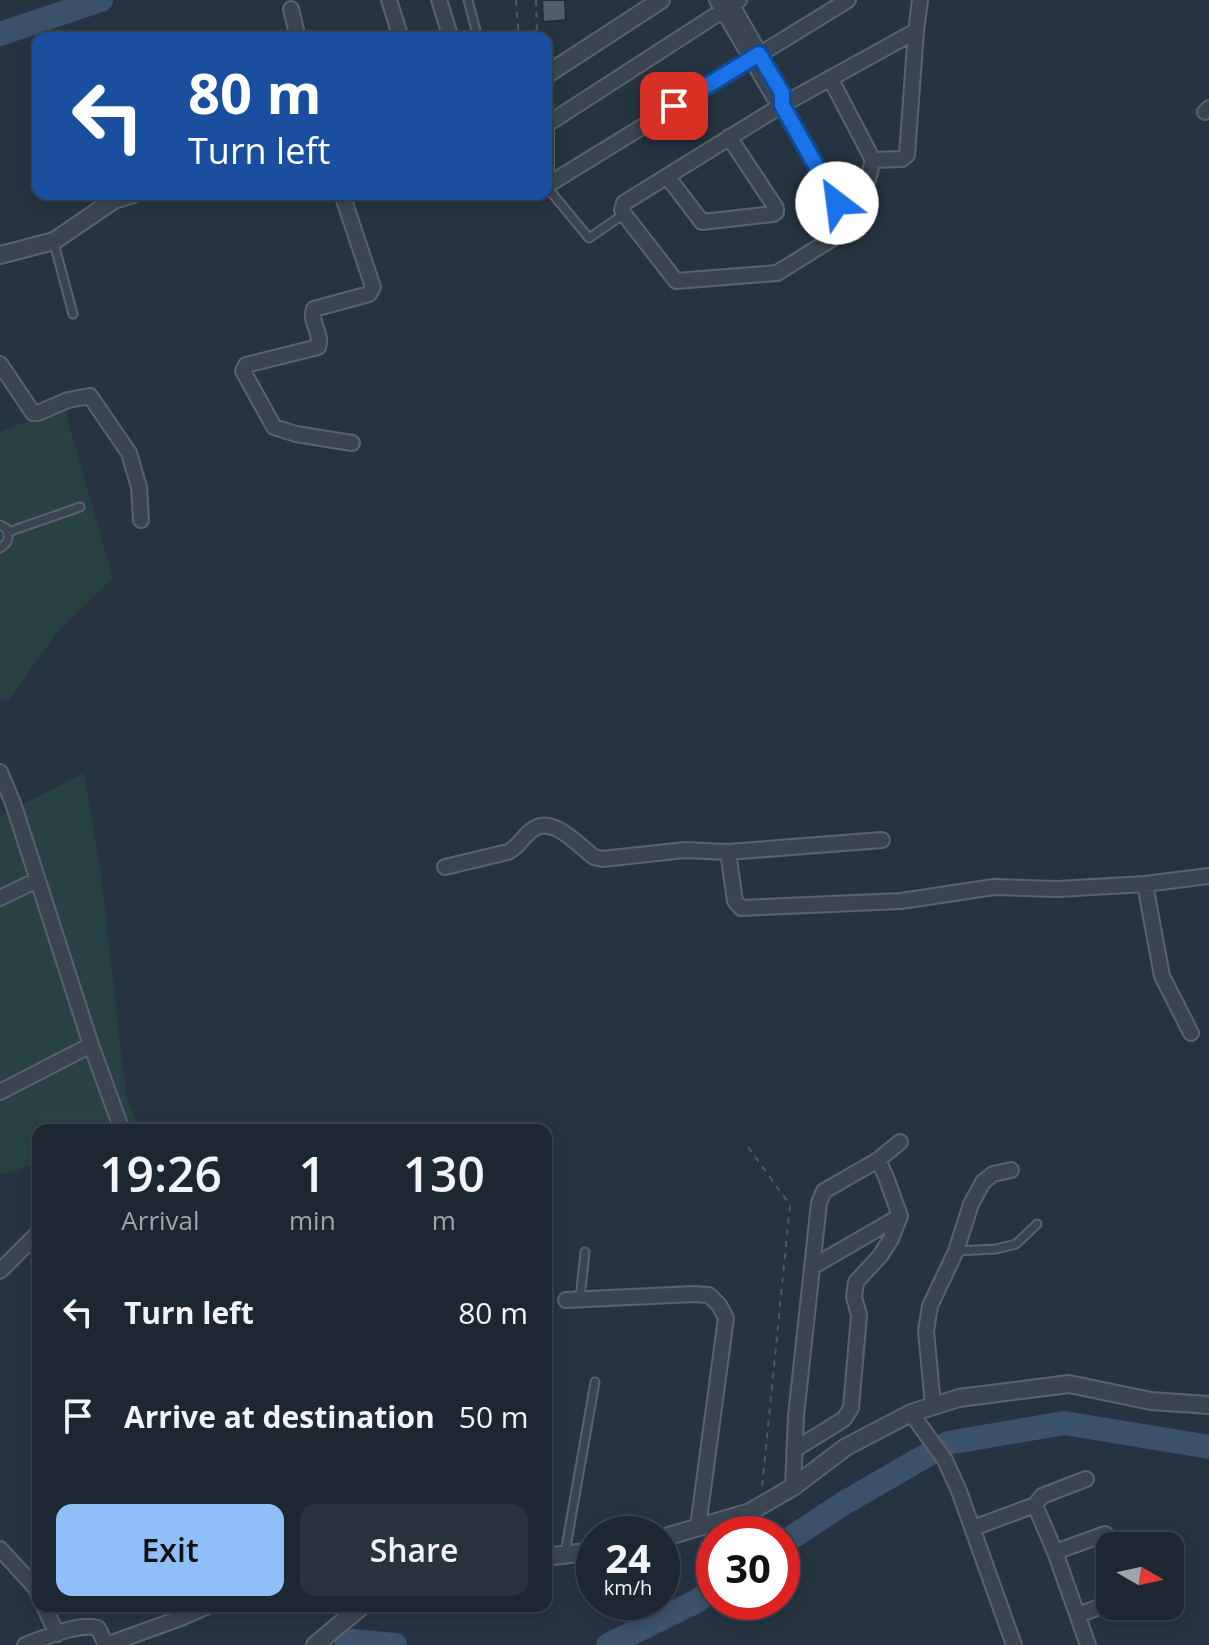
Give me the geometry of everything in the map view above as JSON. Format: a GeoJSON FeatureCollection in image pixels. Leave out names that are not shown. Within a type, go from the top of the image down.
{"type":"FeatureCollection","features":[{"type":"Feature","properties":{"kind":"street"},"geometry":{"type":"LineString","coordinates":[[389,0],[399,32]]}},
{"type":"Feature","properties":{"kind":"street"},"geometry":{"type":"LineString","coordinates":[[439,0],[449,32]]}},
{"type":"Feature","properties":{"kind":"street"},"geometry":{"type":"LineString","coordinates":[[552,71],[661,0]]}},
{"type":"Feature","properties":{"kind":"street"},"geometry":{"type":"LineString","coordinates":[[552,182],[848,0]]}},
{"type":"Feature","properties":{"kind":"street"},"geometry":{"type":"LineString","coordinates":[[873,160],[902,159],[907,155],[920,0]]}},
{"type":"Feature","properties":{"kind":"street"},"geometry":{"type":"LineString","coordinates":[[552,121],[728,3],[774,97],[782,105],[851,227]]}},
{"type":"Feature","properties":{"kind":"street"},"geometry":{"type":"LineString","coordinates":[[291,9],[297,32]]}},
{"type":"Feature","properties":{"kind":"street"},"geometry":{"type":"LineString","coordinates":[[830,78],[873,160],[860,209],[851,227],[777,273],[676,281],[624,214],[624,203],[782,105],[830,78],[916,31]]}},
{"type":"Feature","properties":{"kind":"street"},"geometry":{"type":"LineString","coordinates":[[667,176],[702,222],[773,214],[776,208],[729,137]]}},
{"type":"Feature","properties":{"kind":"street"},"geometry":{"type":"LineString","coordinates":[[0,255],[54,241],[114,200]]}},
{"type":"Feature","properties":{"kind":"street"},"geometry":{"type":"LineString","coordinates":[[344,200],[372,291],[314,309],[312,316],[320,339],[318,347],[246,365],[243,371],[274,427],[296,434],[352,443]]}},
{"type":"Feature","properties":{"kind":"street"},"geometry":{"type":"LineString","coordinates":[[0,364],[33,413],[68,400],[90,396],[129,453],[139,487],[141,520]]}},
{"type":"Feature","properties":{"kind":"street"},"geometry":{"type":"LineString","coordinates":[[0,772],[120,1124]]}},
{"type":"Feature","properties":{"kind":"street"},"geometry":{"type":"LineString","coordinates":[[445,867],[508,852],[539,826],[554,826],[594,857],[602,859],[685,850],[728,852],[882,840]]}},
{"type":"Feature","properties":{"kind":"street"},"geometry":{"type":"LineString","coordinates":[[728,852],[735,901],[741,908],[901,901],[994,887],[1058,889],[1145,884],[1209,876]]}},
{"type":"Feature","properties":{"kind":"street"},"geometry":{"type":"LineString","coordinates":[[0,898],[37,880]]}},
{"type":"Feature","properties":{"kind":"street"},"geometry":{"type":"LineString","coordinates":[[1145,884],[1162,976],[1191,1033]]}},
{"type":"Feature","properties":{"kind":"street"},"geometry":{"type":"LineString","coordinates":[[0,1092],[91,1045]]}},
{"type":"Feature","properties":{"kind":"street"},"geometry":{"type":"LineString","coordinates":[[793,1487],[819,1203],[824,1191],[878,1160],[900,1142]]}},
{"type":"Feature","properties":{"kind":"street"},"geometry":{"type":"LineString","coordinates":[[794,1450],[844,1419],[851,1408],[859,1315],[854,1297],[856,1282],[880,1256],[900,1216],[878,1160]]}},
{"type":"Feature","properties":{"kind":"street"},"geometry":{"type":"LineString","coordinates":[[933,1405],[926,1331],[930,1306],[983,1182],[993,1174],[1011,1170]]}},
{"type":"Feature","properties":{"kind":"street"},"geometry":{"type":"LineString","coordinates":[[812,1267],[900,1216]]}},
{"type":"Feature","properties":{"kind":"street"},"geometry":{"type":"LineString","coordinates":[[0,1271],[32,1239]]}},
{"type":"Feature","properties":{"kind":"street"},"geometry":{"type":"LineString","coordinates":[[573,1300],[675,1293],[709,1295],[719,1305],[726,1318],[699,1516]]}},
{"type":"Feature","properties":{"kind":"street"},"geometry":{"type":"LineString","coordinates":[[736,1516],[750,1512],[793,1487],[846,1447],[911,1413],[959,1398],[1069,1384],[1151,1401],[1209,1405]]}},
{"type":"Feature","properties":{"kind":"street"},"geometry":{"type":"LineString","coordinates":[[911,1413],[945,1460],[959,1491],[1014,1645]]}},
{"type":"Feature","properties":{"kind":"street"},"geometry":{"type":"LineString","coordinates":[[973,1528],[1035,1505],[1042,1496],[1086,1479]]}},
{"type":"Feature","properties":{"kind":"street"},"geometry":{"type":"LineString","coordinates":[[1035,1505],[1088,1645]]}},
{"type":"Feature","properties":{"kind":"street"},"geometry":{"type":"LineString","coordinates":[[1055,1552],[1096,1537]]}},
{"type":"Feature","properties":{"kind":"street"},"geometry":{"type":"LineString","coordinates":[[0,1549],[32,1584]]}},
{"type":"Feature","properties":{"kind":"street"},"geometry":{"type":"LineString","coordinates":[[552,1556],[576,1553]]}},
{"type":"Feature","properties":{"kind":"street"},"geometry":{"type":"LineString","coordinates":[[1078,1615],[1096,1608]]}},
{"type":"Feature","properties":{"kind":"street"},"geometry":{"type":"LineString","coordinates":[[47,1612],[57,1634]]}},
{"type":"Feature","properties":{"kind":"street"},"geometry":{"type":"LineString","coordinates":[[25,1645],[57,1634],[94,1627],[98,1628],[106,1645],[194,1612]]}},
{"type":"Feature","properties":{"kind":"street"},"geometry":{"type":"LineString","coordinates":[[315,1645],[355,1612]]}},
{"type":"Feature","properties":{"kind":"lane"},"geometry":{"type":"LineString","coordinates":[[468,0],[476,32]]}},
{"type":"Feature","properties":{"kind":"lane"},"geometry":{"type":"LineString","coordinates":[[552,193],[589,238],[624,214]]}},
{"type":"Feature","properties":{"kind":"lane"},"geometry":{"type":"LineString","coordinates":[[54,241],[73,314]]}},
{"type":"Feature","properties":{"kind":"lane"},"geometry":{"type":"LineString","coordinates":[[8,532],[80,507]]}},
{"type":"Feature","properties":{"kind":"lane"},"geometry":{"type":"LineString","coordinates":[[0,525],[8,532],[7,542],[0,548]]}},
{"type":"Feature","properties":{"kind":"lane"},"geometry":{"type":"LineString","coordinates":[[956,1251],[996,1249],[1016,1244],[1037,1224]]}},
{"type":"Feature","properties":{"kind":"lane"},"geometry":{"type":"LineString","coordinates":[[573,1300],[585,1252]]}},
{"type":"Feature","properties":{"kind":"lane"},"geometry":{"type":"LineString","coordinates":[[564,1554],[595,1382]]}},
{"type":"Feature","properties":{"kind":"path"},"geometry":{"type":"LineString","coordinates":[[516,0],[519,32]]}},
{"type":"Feature","properties":{"kind":"path"},"geometry":{"type":"LineString","coordinates":[[536,0],[537,32]]}},
{"type":"Feature","properties":{"kind":"path"},"geometry":{"type":"LineString","coordinates":[[748,1147],[790,1205],[760,1506]]}},
{"type":"Feature","properties":{"kind":"green space"},"geometry":{"type":"Polygon","coordinates":[[[64,407],[113,578],[57,632],[9,700],[0,701],[0,432],[64,407]]]}},
{"type":"Feature","properties":{"kind":"green space"},"geometry":{"type":"Polygon","coordinates":[[[84,773],[101,875],[126,1095],[138,1124],[32,1124],[32,1165],[0,1175],[0,816],[84,773]]]}},
{"type":"Feature","properties":{"kind":"building"},"geometry":{"type":"Polygon","coordinates":[[[542,0],[565,0],[566,20],[543,22],[542,0]]]}},
{"type":"Feature","properties":{"kind":"waterway"},"geometry":{"type":"LineString","coordinates":[[0,34],[101,0]]}},
{"type":"Feature","properties":{"kind":"waterway"},"geometry":{"type":"LineString","coordinates":[[800,1532],[948,1443],[1064,1423],[1209,1447]]}},
{"type":"Feature","properties":{"kind":"waterway"},"geometry":{"type":"LineString","coordinates":[[608,1645],[696,1601]]}},
{"type":"Feature","properties":{"kind":"waterway"},"geometry":{"type":"LineString","coordinates":[[346,1645],[351,1641],[395,1645]]}},
{"type":"Feature","properties":{"kind":"route"},"geometry":{"type":"LineString","coordinates":[[674,106],[759,54],[782,93],[782,105],[837,203]]}}]}
